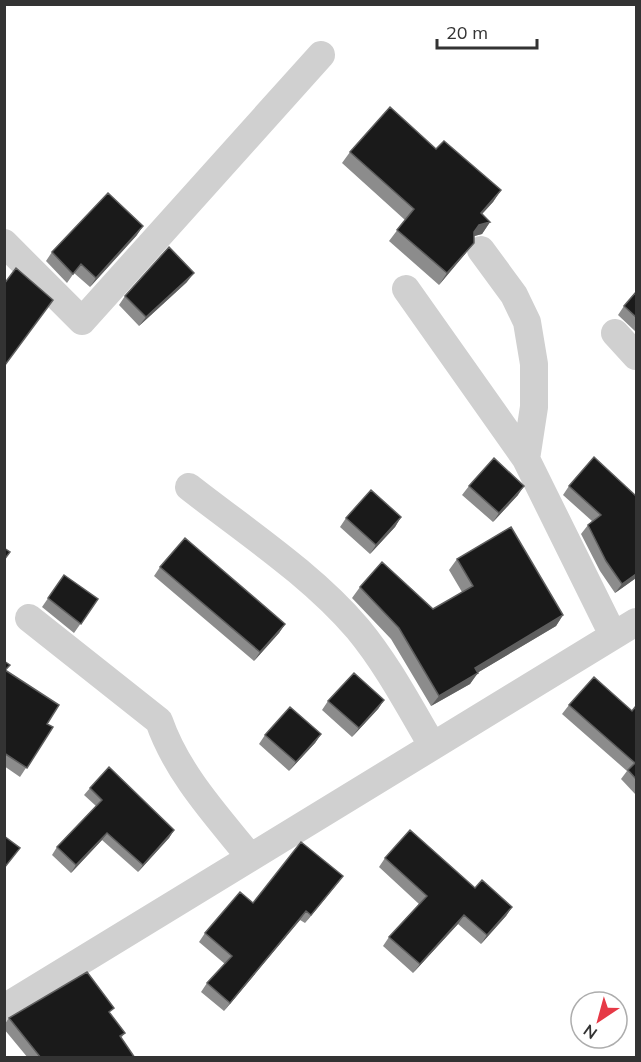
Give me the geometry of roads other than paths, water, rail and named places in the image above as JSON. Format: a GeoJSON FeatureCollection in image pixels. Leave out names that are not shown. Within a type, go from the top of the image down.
{"type":"FeatureCollection","features":[{"type":"Feature","properties":{"kind":"street"},"geometry":{"type":"LineString","coordinates":[[4,243],[82,321],[321,55]]}},
{"type":"Feature","properties":{"kind":"street"},"geometry":{"type":"LineString","coordinates":[[481,250],[514,295],[527,322],[534,364],[534,406],[526,459]]}},
{"type":"Feature","properties":{"kind":"street"},"geometry":{"type":"LineString","coordinates":[[4,1008],[625,628],[526,459],[406,289]]}},
{"type":"Feature","properties":{"kind":"street"},"geometry":{"type":"LineString","coordinates":[[615,333],[636,356]]}},
{"type":"Feature","properties":{"kind":"street"},"geometry":{"type":"LineString","coordinates":[[189,487],[318,589],[358,629],[399,689],[432,745]]}},
{"type":"Feature","properties":{"kind":"street"},"geometry":{"type":"LineString","coordinates":[[29,618],[159,721],[167,743],[181,769],[250,857]]}}]}
